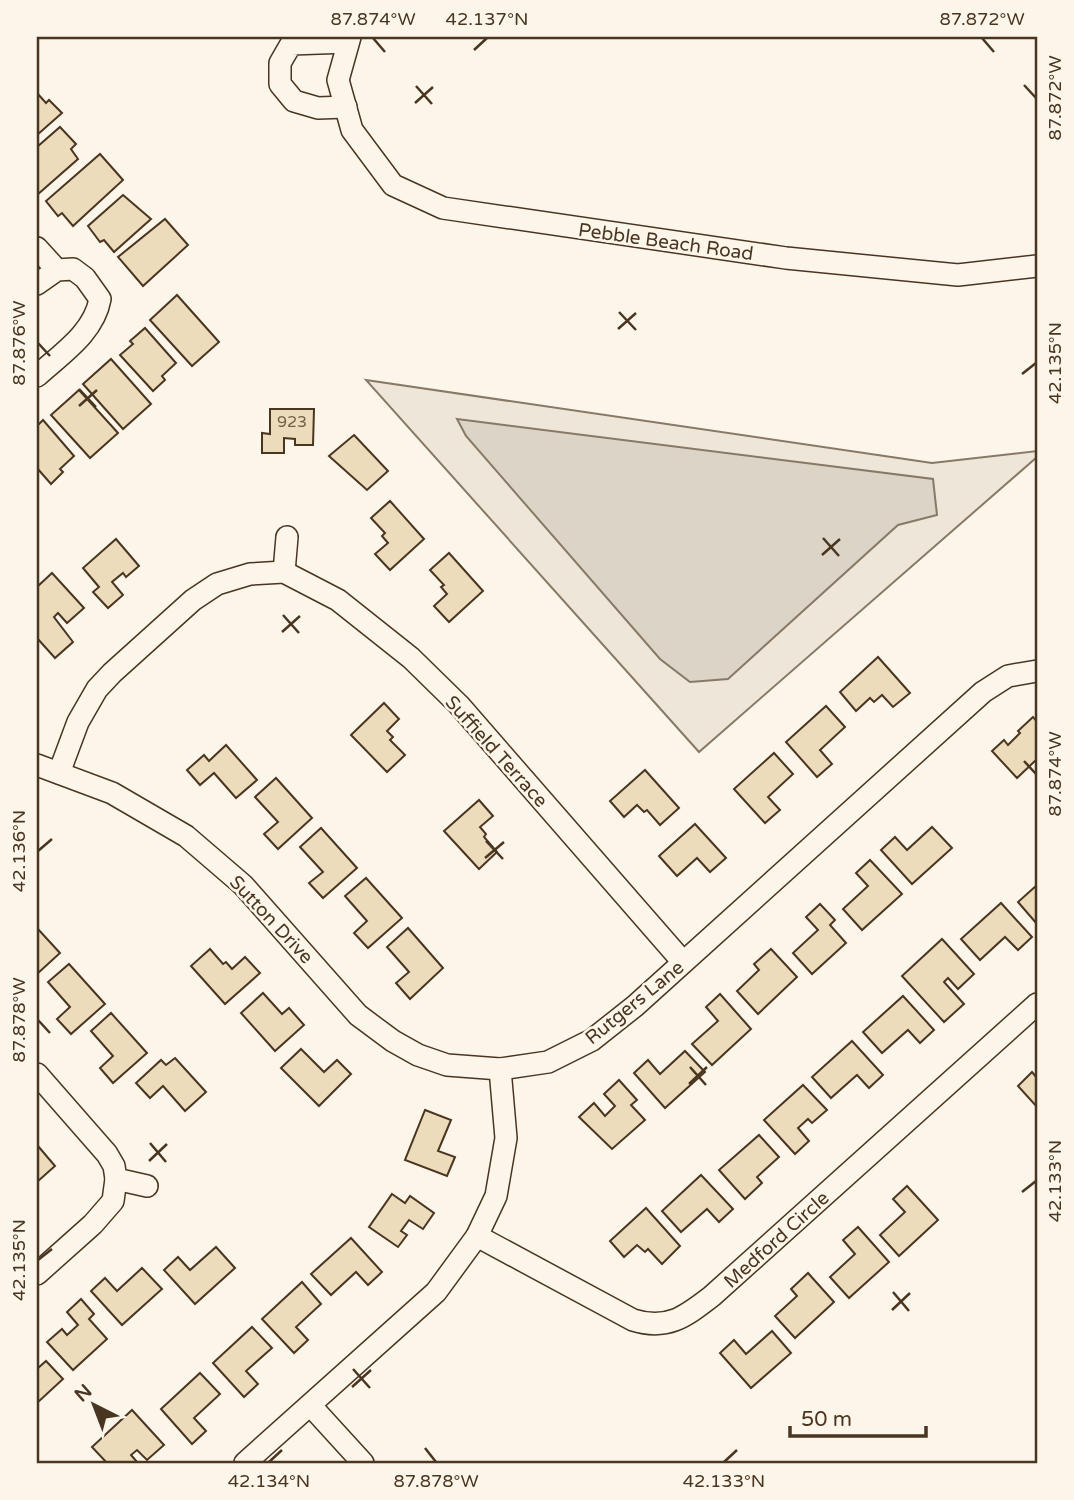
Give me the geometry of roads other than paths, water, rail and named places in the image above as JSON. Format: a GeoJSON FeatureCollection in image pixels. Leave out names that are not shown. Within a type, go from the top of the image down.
{"type":"FeatureCollection","features":[{"type":"Feature","properties":{"kind":"street","name":"Pebble Beach Road"},"geometry":{"type":"LineString","coordinates":[[345,107],[318,108],[294,101],[280,84],[280,63],[291,44],[349,39],[338,80],[352,130],[393,185],[443,208],[786,258],[892,269],[958,275],[1037,266]]}},
{"type":"Feature","properties":{"kind":"street"},"geometry":{"type":"LineString","coordinates":[[37,248],[57,270]]}},
{"type":"Feature","properties":{"kind":"street"},"geometry":{"type":"LineString","coordinates":[[37,284],[57,270],[73,268],[85,278],[100,299],[97,315],[89,328],[37,376]]}},
{"type":"Feature","properties":{"kind":"street"},"geometry":{"type":"LineString","coordinates":[[59,773],[78,722],[97,689],[112,673],[192,600],[217,584],[250,574],[284,572],[286,537]]}},
{"type":"Feature","properties":{"kind":"street","name":"Suffield Terrace"},"geometry":{"type":"LineString","coordinates":[[284,572],[338,600],[411,658],[459,705],[683,962]]}},
{"type":"Feature","properties":{"kind":"street","name":"Rutgers Lane"},"geometry":{"type":"LineString","coordinates":[[500,1069],[548,1062],[592,1040],[635,1006],[983,692],[1008,676],[1035,671]]}},
{"type":"Feature","properties":{"kind":"street","name":"Sutton Drive"},"geometry":{"type":"LineString","coordinates":[[37,765],[112,793],[186,836],[243,885],[358,1014],[393,1041],[418,1055],[447,1065],[500,1069]]}},
{"type":"Feature","properties":{"kind":"street","name":"Medford Circle"},"geometry":{"type":"LineString","coordinates":[[477,1236],[633,1320],[649,1325],[667,1324],[688,1315],[712,1296],[1037,1004]]}},
{"type":"Feature","properties":{"kind":"street"},"geometry":{"type":"LineString","coordinates":[[245,1463],[436,1292],[477,1236],[496,1196],[506,1138],[500,1069]]}},
{"type":"Feature","properties":{"kind":"street"},"geometry":{"type":"LineString","coordinates":[[37,1074],[107,1154],[114,1166],[116,1180],[113,1202],[93,1224],[37,1274]]}},
{"type":"Feature","properties":{"kind":"street"},"geometry":{"type":"LineString","coordinates":[[116,1180],[147,1186]]}},
{"type":"Feature","properties":{"kind":"street"},"geometry":{"type":"LineString","coordinates":[[310,1406],[363,1463]]}}]}
